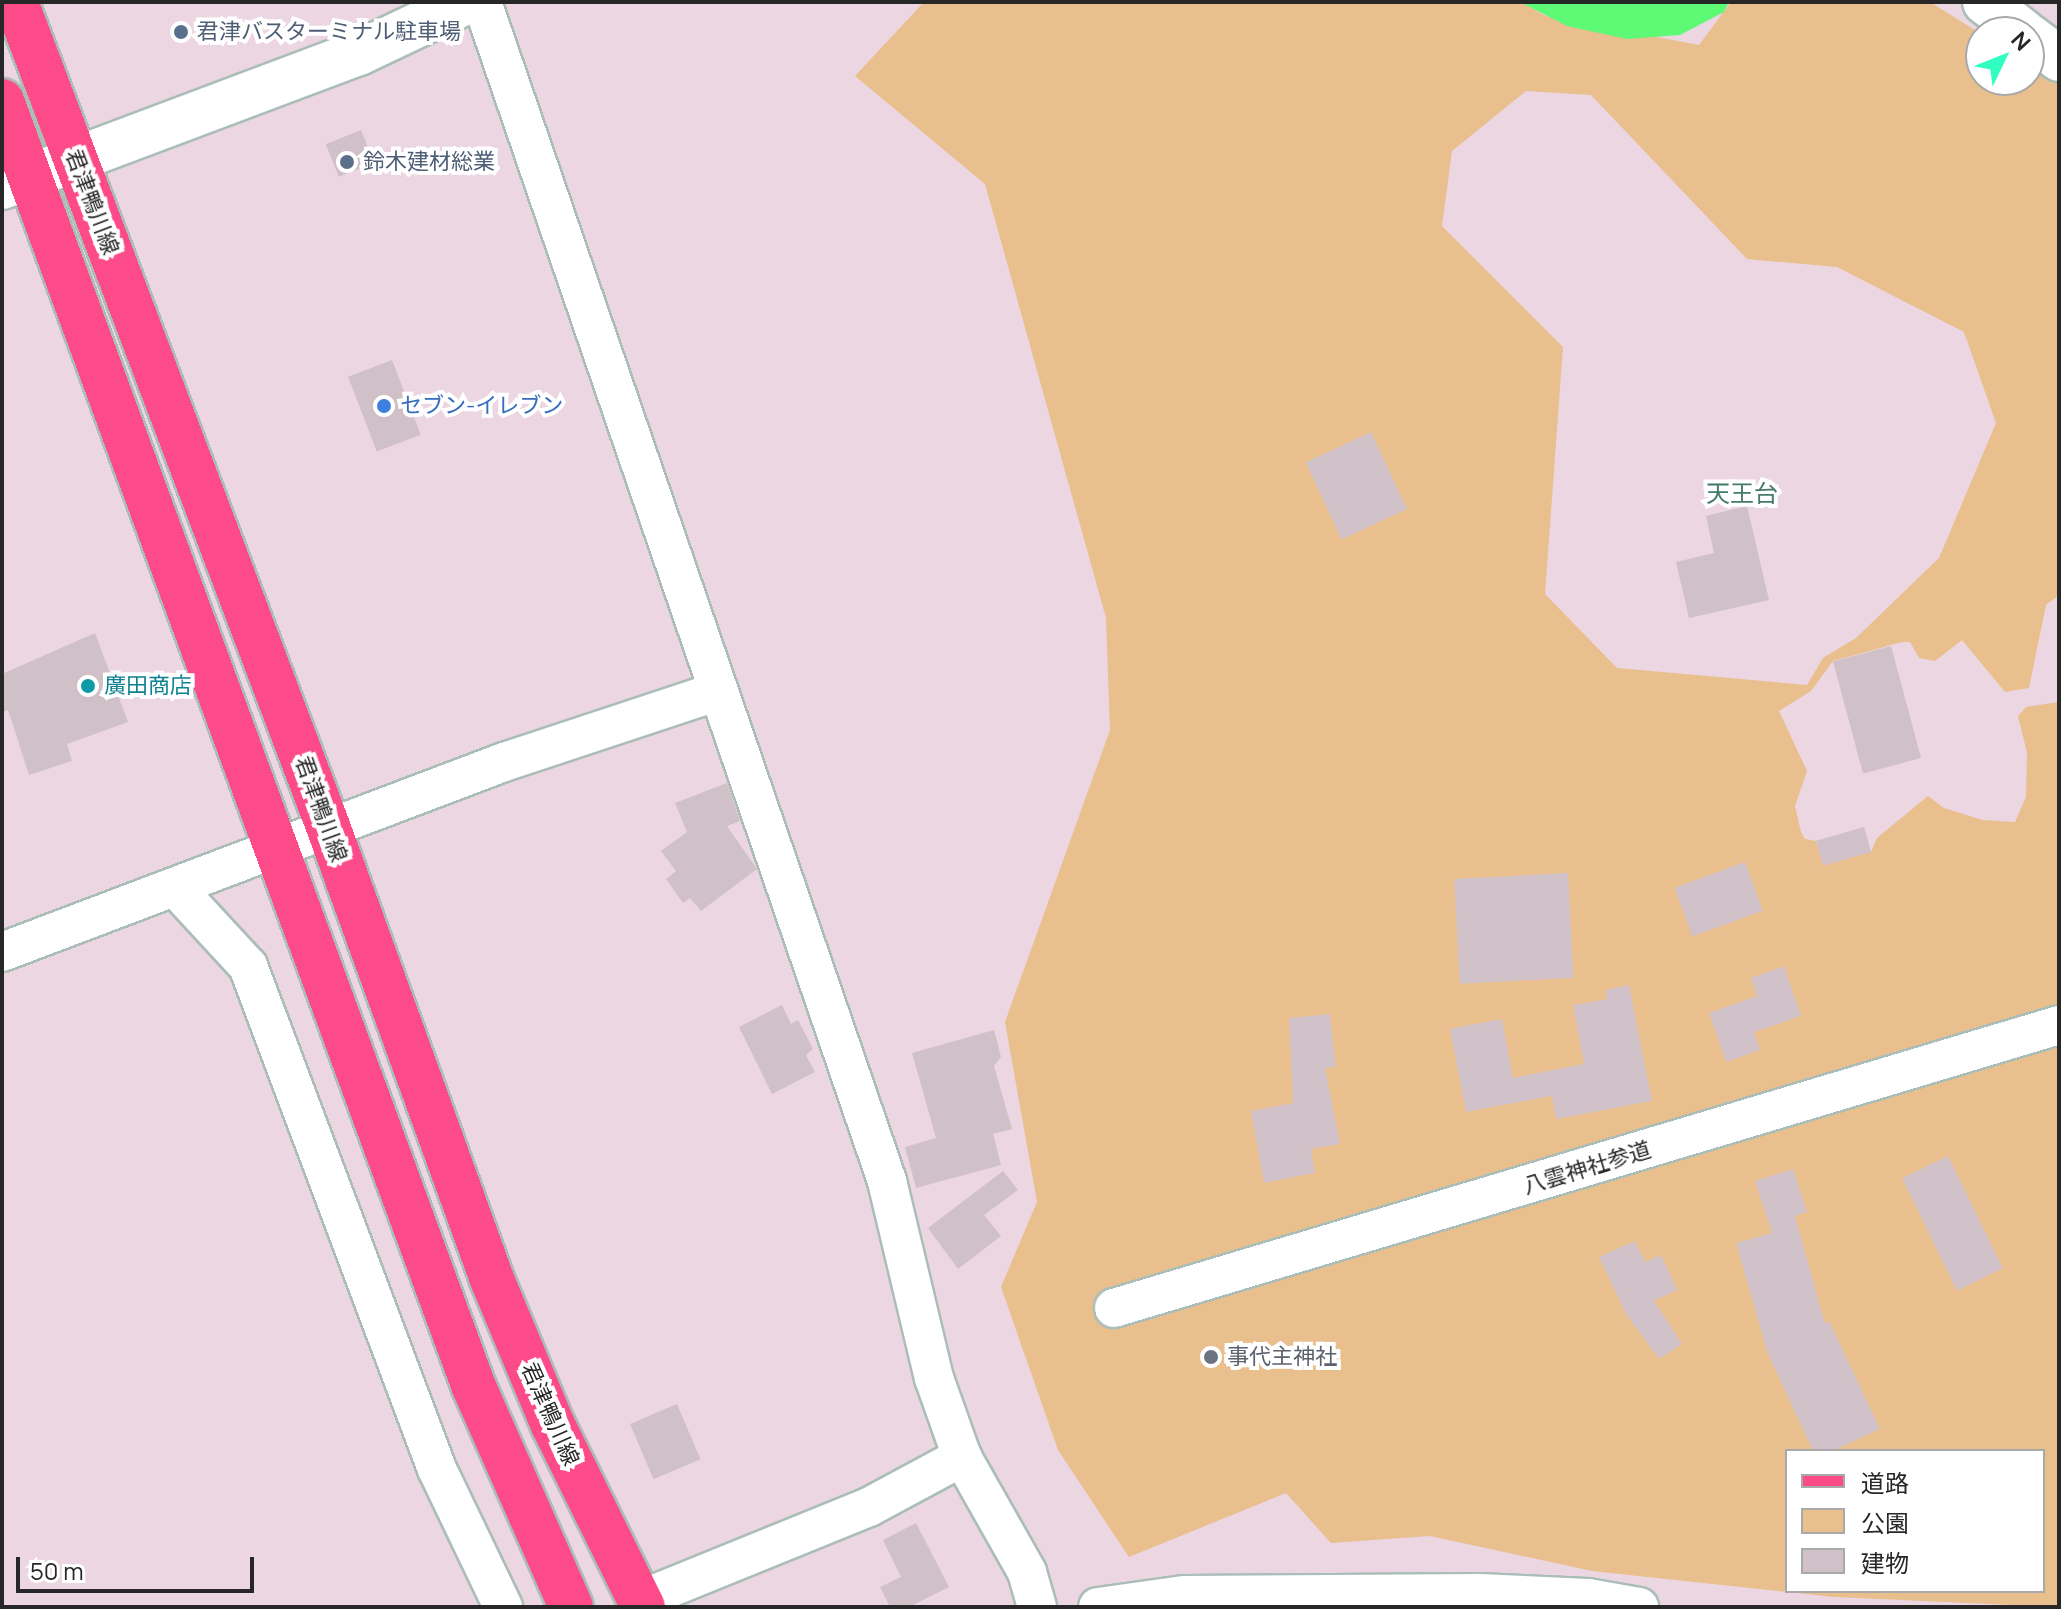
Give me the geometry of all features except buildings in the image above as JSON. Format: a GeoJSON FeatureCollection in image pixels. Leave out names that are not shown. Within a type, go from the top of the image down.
{"type":"FeatureCollection","features":[{"type":"Feature","properties":{"kind":"main road","name":"君津鴨川線"},"geometry":{"type":"LineString","coordinates":[[16,2],[329,829],[491,1277],[553,1425],[642,1604]]}},
{"type":"Feature","properties":{"kind":"main road"},"geometry":{"type":"LineString","coordinates":[[2,101],[16,182],[277,849],[474,1387],[571,1607]]}},
{"type":"Feature","properties":{"kind":"street"},"geometry":{"type":"LineString","coordinates":[[16,182],[359,53],[466,2]]}},
{"type":"Feature","properties":{"kind":"street"},"geometry":{"type":"LineString","coordinates":[[482,2],[716,692],[887,1181],[934,1378],[962,1457],[1027,1572],[1037,1607]]}},
{"type":"Feature","properties":{"kind":"street"},"geometry":{"type":"LineString","coordinates":[[1985,2],[2003,16]]}},
{"type":"Feature","properties":{"kind":"street"},"geometry":{"type":"LineString","coordinates":[[2,952],[504,762],[716,692]]}},
{"type":"Feature","properties":{"kind":"street"},"geometry":{"type":"LineString","coordinates":[[175,887],[248,966],[437,1469],[503,1607]]}},
{"type":"Feature","properties":{"kind":"street","name":"八雲神社参道"},"geometry":{"type":"LineString","coordinates":[[1114,1308],[2059,1025]]}},
{"type":"Feature","properties":{"kind":"street"},"geometry":{"type":"LineString","coordinates":[[642,1604],[869,1507],[962,1457]]}},
{"type":"Feature","properties":{"kind":"street"},"geometry":{"type":"LineString","coordinates":[[1098,1607],[1185,1595],[1332,1601],[1480,1593],[1588,1598],[1639,1607]]}},
{"type":"Feature","properties":{"kind":"green space"},"geometry":{"type":"Polygon","coordinates":[[[924,2],[1521,2],[1546,16],[1699,45],[1731,2],[1930,2],[1965,24],[1965,96],[2045,96],[2045,74],[2059,83],[2059,595],[2046,605],[2029,688],[2005,692],[1962,640],[1935,661],[1919,658],[1910,642],[1902,642],[1833,661],[1811,691],[1779,711],[1807,771],[1795,806],[1801,832],[1805,839],[1816,841],[1823,865],[1871,852],[1877,838],[1928,796],[1944,808],[1982,820],[2015,822],[2026,797],[2027,753],[2018,716],[2026,707],[2059,702],[2059,1607],[1797,1593],[2045,1593],[2045,1449],[1785,1449],[1785,1592],[1592,1571],[1430,1536],[1331,1543],[1286,1493],[1129,1557],[1058,1450],[1001,1287],[1037,1202],[1005,1022],[1110,730],[1106,618],[985,184],[855,76],[924,2]],[[1526,91],[1452,151],[1442,226],[1563,347],[1545,594],[1617,668],[1807,685],[1823,658],[1856,638],[1939,558],[1996,423],[1964,332],[1837,267],[1747,259],[1591,95],[1526,91]]]}},
{"type":"Feature","properties":{"kind":"shaded area"},"geometry":{"type":"Polygon","coordinates":[[[1520,2],[1729,2],[1724,12],[1680,35],[1627,39],[1567,26],[1520,2]]]}},
{"type":"Feature","properties":{"kind":"place","name":"君津バスターミナル駐車場"},"geometry":{"type":"Point","coordinates":[181,32]}},
{"type":"Feature","properties":{"kind":"place","name":"鈴木建材総業"},"geometry":{"type":"Point","coordinates":[347,162]}},
{"type":"Feature","properties":{"kind":"place","name":"セブン-イレブン"},"geometry":{"type":"Point","coordinates":[384,406]}},
{"type":"Feature","properties":{"kind":"place","name":"廣田商店"},"geometry":{"type":"Point","coordinates":[88,686]}},
{"type":"Feature","properties":{"kind":"place","name":"事代主神社"},"geometry":{"type":"Point","coordinates":[1211,1357]}},
{"type":"Feature","properties":{"kind":"district","name":"天王台"},"geometry":{"type":"Point","coordinates":[1742,493]}}]}
